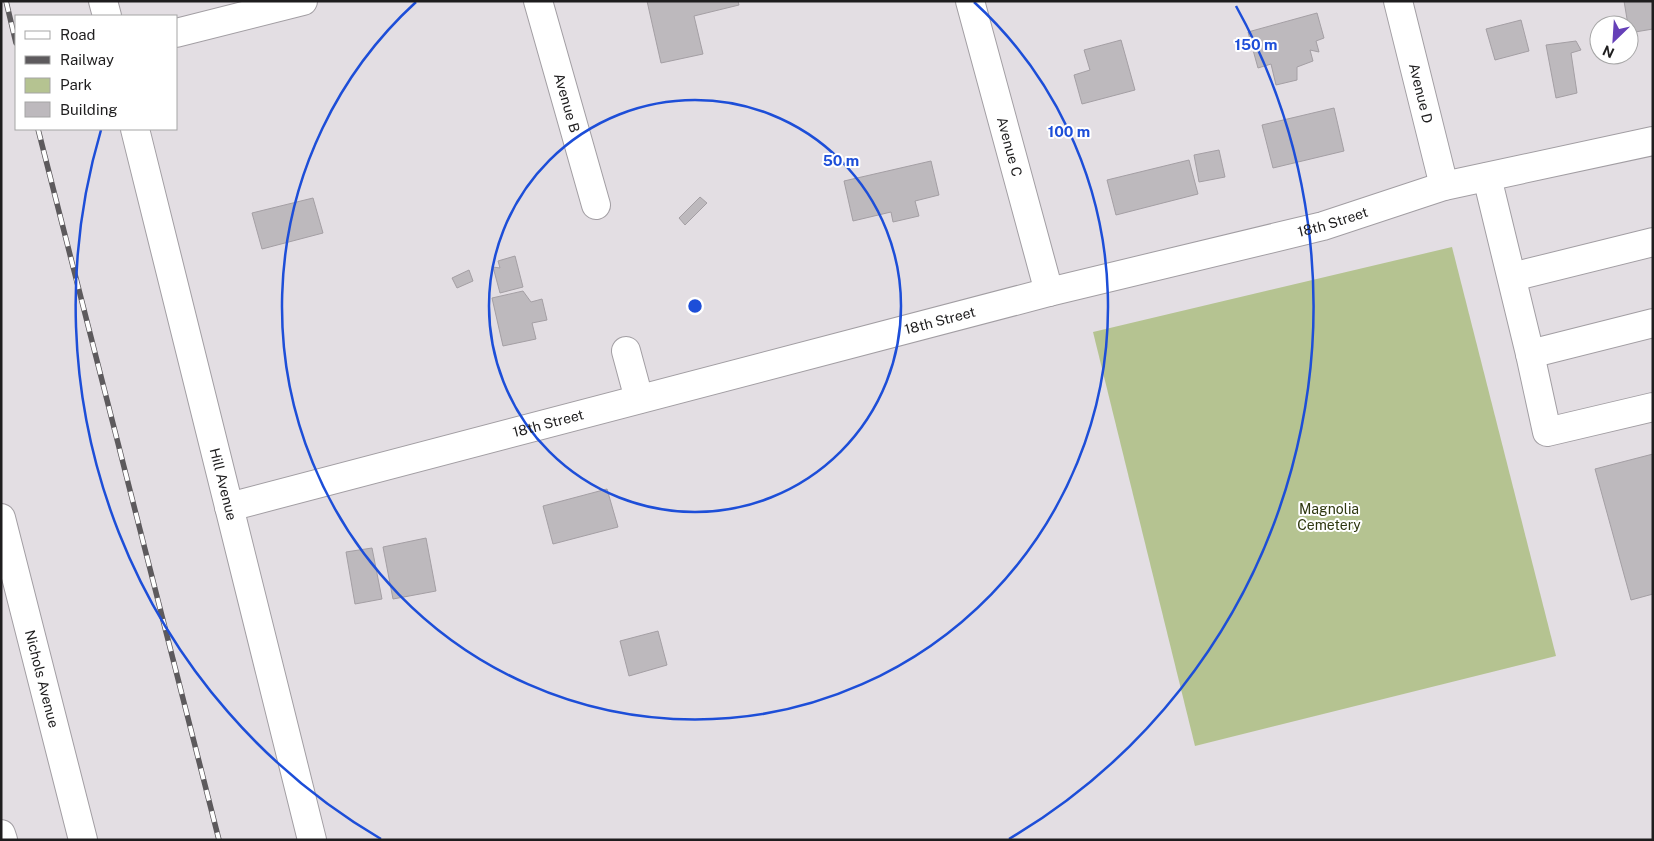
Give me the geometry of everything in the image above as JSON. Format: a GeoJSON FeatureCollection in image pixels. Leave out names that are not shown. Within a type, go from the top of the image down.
{"type":"FeatureCollection","features":[{"type":"Feature","properties":{"kind":"street"},"geometry":{"type":"LineString","coordinates":[[103,1],[107,15]]}},
{"type":"Feature","properties":{"kind":"street"},"geometry":{"type":"LineString","coordinates":[[178,32],[303,1]]}},
{"type":"Feature","properties":{"kind":"street","name":"Avenue B"},"geometry":{"type":"LineString","coordinates":[[538,1],[596,205]]}},
{"type":"Feature","properties":{"kind":"street","name":"Avenue C"},"geometry":{"type":"LineString","coordinates":[[970,1],[1049,292]]}},
{"type":"Feature","properties":{"kind":"street","name":"Avenue D"},"geometry":{"type":"LineString","coordinates":[[1398,1],[1444,186]]}},
{"type":"Feature","properties":{"kind":"street","name":"Hill Avenue"},"geometry":{"type":"LineString","coordinates":[[135,130],[312,840]]}},
{"type":"Feature","properties":{"kind":"street","name":"18th Street"},"geometry":{"type":"LineString","coordinates":[[229,506],[1049,292],[1323,226],[1444,186],[1653,141]]}},
{"type":"Feature","properties":{"kind":"street"},"geometry":{"type":"LineString","coordinates":[[1487,177],[1548,432],[1653,407]]}},
{"type":"Feature","properties":{"kind":"street"},"geometry":{"type":"LineString","coordinates":[[1512,277],[1653,242]]}},
{"type":"Feature","properties":{"kind":"street"},"geometry":{"type":"LineString","coordinates":[[1530,354],[1653,324]]}},
{"type":"Feature","properties":{"kind":"street"},"geometry":{"type":"LineString","coordinates":[[626,351],[639,399]]}},
{"type":"Feature","properties":{"kind":"street","name":"Nichols Avenue"},"geometry":{"type":"LineString","coordinates":[[1,518],[83,840]]}},
{"type":"Feature","properties":{"kind":"street"},"geometry":{"type":"LineString","coordinates":[[1,834],[3,840]]}},
{"type":"Feature","properties":{"kind":"green space","name":"Magnolia Cemetery"},"geometry":{"type":"Polygon","coordinates":[[[1452,247],[1556,656],[1195,746],[1093,332],[1452,247]]]}},
{"type":"Feature","properties":{"kind":"building"},"geometry":{"type":"Polygon","coordinates":[[[647,1],[738,1],[739,5],[694,16],[703,54],[661,63],[647,1]]]}},
{"type":"Feature","properties":{"kind":"building"},"geometry":{"type":"Polygon","coordinates":[[[1624,1],[1653,1],[1653,29],[1639,31],[1639,15],[1626,15],[1624,1]]]}},
{"type":"Feature","properties":{"kind":"building"},"geometry":{"type":"Polygon","coordinates":[[[1317,13],[1324,38],[1316,41],[1319,52],[1310,50],[1313,61],[1297,67],[1297,80],[1276,85],[1271,64],[1258,68],[1248,32],[1317,13]]]}},
{"type":"Feature","properties":{"kind":"building"},"geometry":{"type":"Polygon","coordinates":[[[1521,20],[1529,51],[1495,60],[1486,29],[1521,20]]]}},
{"type":"Feature","properties":{"kind":"building"},"geometry":{"type":"Polygon","coordinates":[[[1121,40],[1135,90],[1082,104],[1074,75],[1090,70],[1084,50],[1121,40]]]}},
{"type":"Feature","properties":{"kind":"building"},"geometry":{"type":"Polygon","coordinates":[[[1576,41],[1581,50],[1571,53],[1577,93],[1556,98],[1546,45],[1576,41]]]}},
{"type":"Feature","properties":{"kind":"building"},"geometry":{"type":"Polygon","coordinates":[[[1334,108],[1344,151],[1273,168],[1262,125],[1334,108]]]}},
{"type":"Feature","properties":{"kind":"building"},"geometry":{"type":"Polygon","coordinates":[[[1219,150],[1225,177],[1199,182],[1194,155],[1219,150]]]}},
{"type":"Feature","properties":{"kind":"building"},"geometry":{"type":"Polygon","coordinates":[[[1189,160],[1198,194],[1116,215],[1107,180],[1189,160]]]}},
{"type":"Feature","properties":{"kind":"building"},"geometry":{"type":"Polygon","coordinates":[[[931,161],[939,195],[915,201],[919,216],[893,222],[891,212],[853,221],[844,181],[931,161]]]}},
{"type":"Feature","properties":{"kind":"building"},"geometry":{"type":"Polygon","coordinates":[[[700,197],[707,203],[685,225],[679,218],[700,197]]]}},
{"type":"Feature","properties":{"kind":"building"},"geometry":{"type":"Polygon","coordinates":[[[313,198],[323,233],[262,249],[252,213],[313,198]]]}},
{"type":"Feature","properties":{"kind":"building"},"geometry":{"type":"Polygon","coordinates":[[[515,256],[523,287],[500,293],[493,267],[500,268],[498,261],[515,256]]]}},
{"type":"Feature","properties":{"kind":"building"},"geometry":{"type":"Polygon","coordinates":[[[469,270],[473,281],[457,288],[452,278],[469,270]]]}},
{"type":"Feature","properties":{"kind":"building"},"geometry":{"type":"Polygon","coordinates":[[[523,291],[531,302],[542,299],[547,320],[532,323],[536,339],[503,346],[492,298],[523,291]]]}},
{"type":"Feature","properties":{"kind":"building"},"geometry":{"type":"Polygon","coordinates":[[[1653,454],[1653,594],[1631,600],[1595,469],[1653,454]]]}},
{"type":"Feature","properties":{"kind":"building"},"geometry":{"type":"Polygon","coordinates":[[[607,489],[618,527],[553,544],[543,506],[607,489]]]}},
{"type":"Feature","properties":{"kind":"building"},"geometry":{"type":"Polygon","coordinates":[[[426,538],[436,591],[393,599],[383,547],[426,538]]]}},
{"type":"Feature","properties":{"kind":"building"},"geometry":{"type":"Polygon","coordinates":[[[372,548],[382,599],[355,604],[346,552],[372,548]]]}},
{"type":"Feature","properties":{"kind":"building"},"geometry":{"type":"Polygon","coordinates":[[[658,631],[667,665],[629,676],[620,641],[658,631]]]}},
{"type":"Feature","properties":{"kind":"railway"},"geometry":{"type":"LineString","coordinates":[[6,1],[15,39]]}},
{"type":"Feature","properties":{"kind":"railway"},"geometry":{"type":"LineString","coordinates":[[38,130],[219,840]]}}]}
